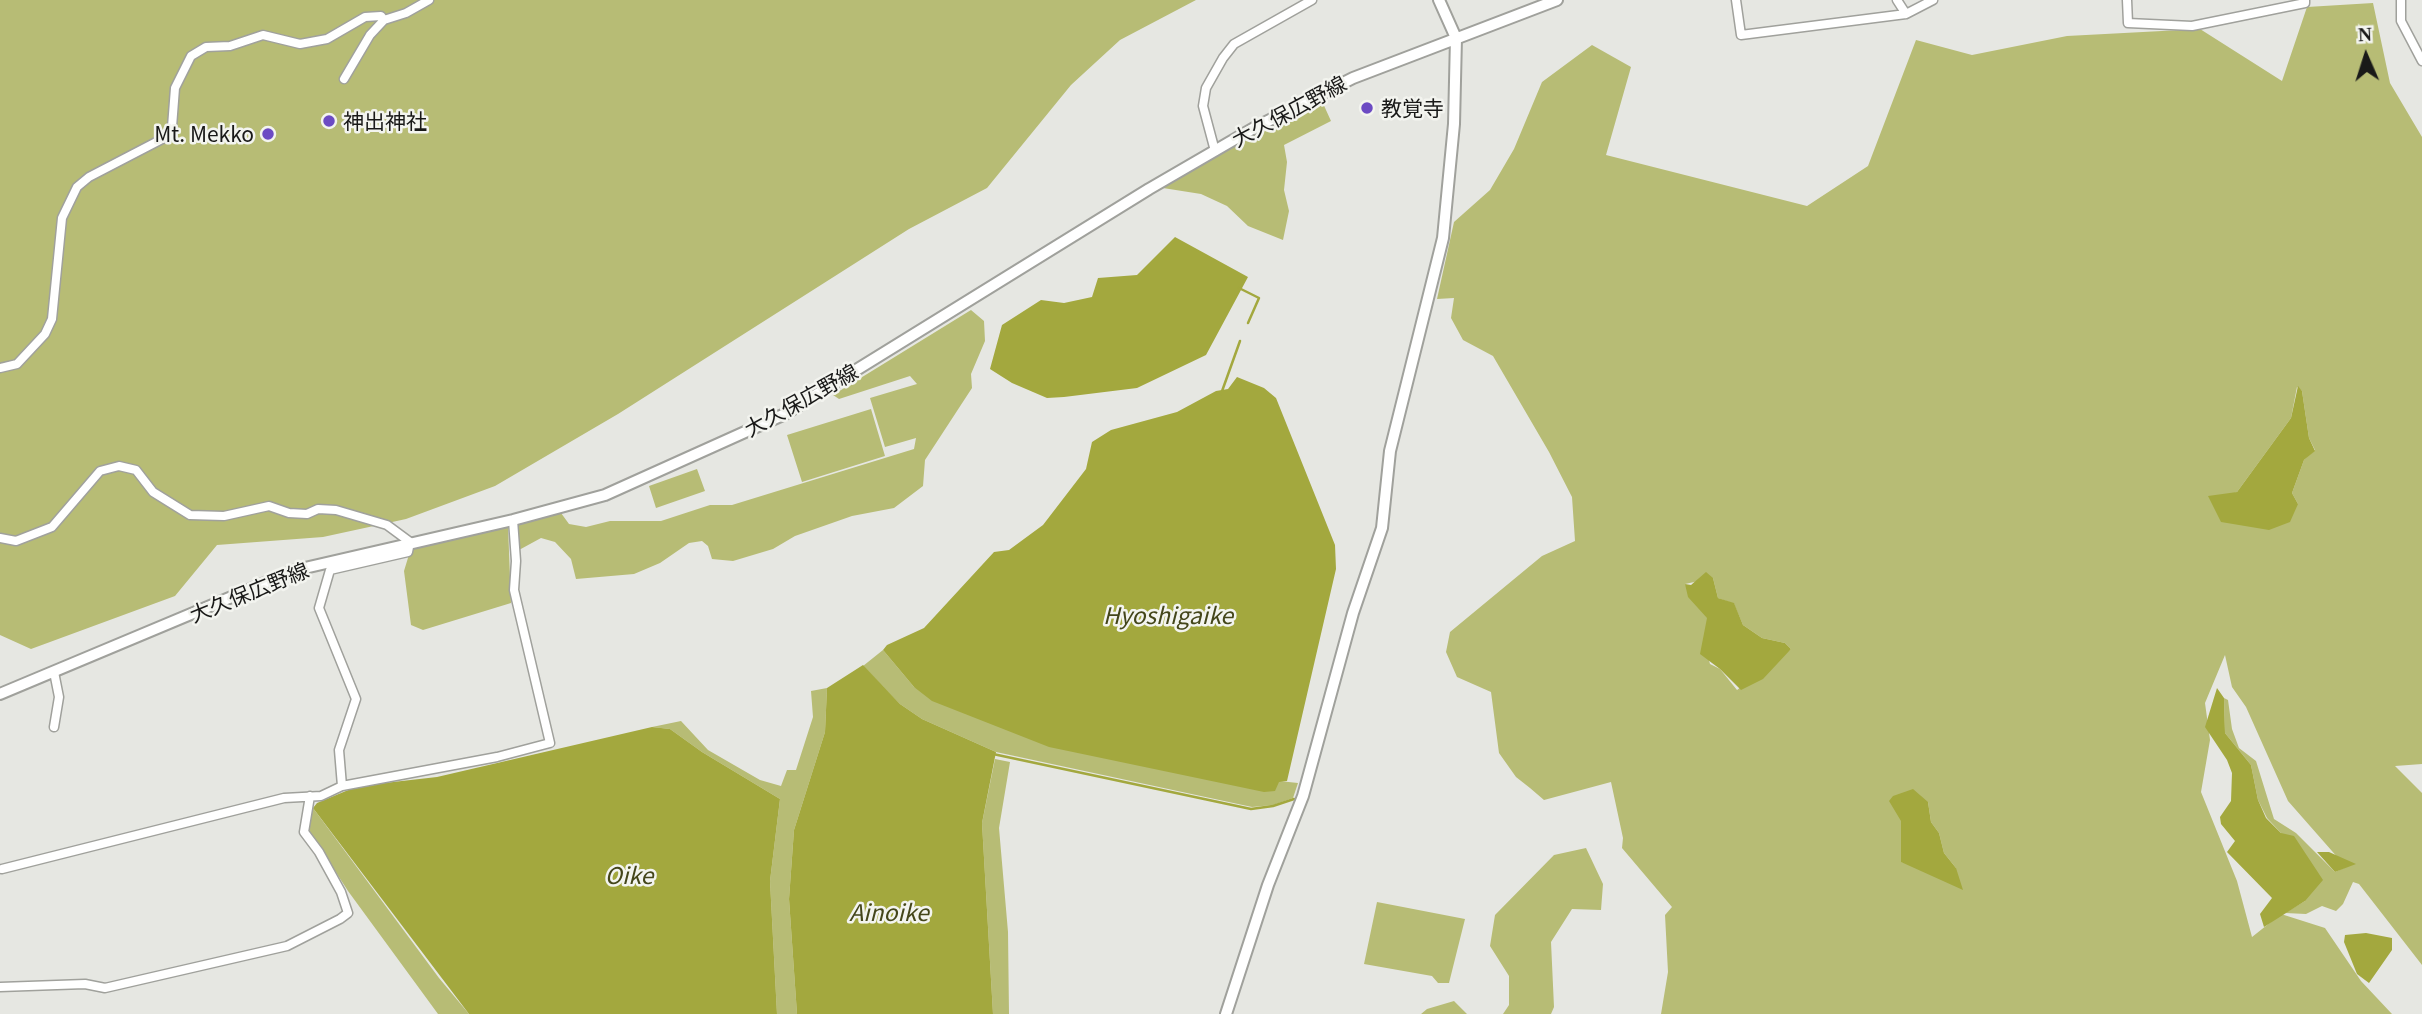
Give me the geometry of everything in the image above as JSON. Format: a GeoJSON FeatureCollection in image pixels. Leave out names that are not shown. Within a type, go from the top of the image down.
{"type":"FeatureCollection","features":[{"type":"Feature","properties":{"kind":"street"},"geometry":{"type":"LineString","coordinates":[[344,79],[365,42],[384,20],[407,13],[429,0]]}},
{"type":"Feature","properties":{"kind":"street"},"geometry":{"type":"LineString","coordinates":[[1215,150],[1203,106],[1206,88],[1223,58],[1234,44],[1312,0]]}},
{"type":"Feature","properties":{"kind":"street"},"geometry":{"type":"LineString","coordinates":[[1226,1014],[1268,885],[1303,796],[1353,613],[1382,528],[1390,451],[1443,238],[1454,124],[1456,38],[1439,0]]}},
{"type":"Feature","properties":{"kind":"street","name":"大久保広野線"},"geometry":{"type":"LineString","coordinates":[[0,694],[296,570],[513,520],[605,495],[785,414],[1215,150],[1353,78],[1557,0]]}},
{"type":"Feature","properties":{"kind":"street"},"geometry":{"type":"LineString","coordinates":[[1736,0],[1741,35],[1906,14],[1933,0]]}},
{"type":"Feature","properties":{"kind":"street"},"geometry":{"type":"LineString","coordinates":[[1897,0],[1906,14]]}},
{"type":"Feature","properties":{"kind":"street"},"geometry":{"type":"LineString","coordinates":[[2127,0],[2128,23],[2192,26],[2249,12],[2305,4],[2305,0]]}},
{"type":"Feature","properties":{"kind":"street"},"geometry":{"type":"LineString","coordinates":[[2402,0],[2401,21],[2422,61]]}},
{"type":"Feature","properties":{"kind":"street"},"geometry":{"type":"LineString","coordinates":[[1,368],[17,364],[45,334],[52,318],[62,218],[77,187],[89,177],[164,138],[172,127],[175,88],[191,56],[206,47],[230,46],[263,35],[300,44],[327,39],[365,17],[381,16],[384,20]]}},
{"type":"Feature","properties":{"kind":"street"},"geometry":{"type":"LineString","coordinates":[[0,538],[16,541],[52,527],[100,471],[119,466],[136,470],[153,492],[190,515],[224,516],[269,506],[289,513],[336,510],[387,525],[410,542],[408,552],[330,570],[319,608],[356,699],[339,750],[342,786]]}},
{"type":"Feature","properties":{"kind":"street"},"geometry":{"type":"LineString","coordinates":[[2,869],[284,798],[321,796],[342,786],[497,757],[550,743],[514,590],[516,561],[513,520]]}},
{"type":"Feature","properties":{"kind":"street"},"geometry":{"type":"LineString","coordinates":[[54,672],[59,697],[54,727]]}},
{"type":"Feature","properties":{"kind":"street"},"geometry":{"type":"LineString","coordinates":[[0,987],[85,984],[105,988],[287,946],[340,919],[348,913],[341,892],[304,832],[310,796]]}},
{"type":"Feature","properties":{"kind":"green space"},"geometry":{"type":"Polygon","coordinates":[[[0,0],[1196,0],[1120,40],[1071,85],[987,188],[909,229],[618,414],[495,486],[406,519],[323,537],[217,545],[175,596],[31,649],[0,635],[0,0]]]}},
{"type":"Feature","properties":{"kind":"green space"},"geometry":{"type":"Polygon","coordinates":[[[2373,3],[2390,83],[2422,137],[2422,764],[2395,766],[2422,793],[2422,965],[2359,884],[2353,882],[2343,904],[2336,911],[2322,906],[2306,914],[2285,913],[2305,901],[2281,833],[2267,818],[2258,800],[2251,765],[2225,733],[2224,698],[2228,700],[2232,729],[2239,748],[2256,761],[2274,819],[2296,833],[2335,872],[2346,867],[2288,801],[2246,707],[2232,687],[2225,655],[2205,703],[2210,740],[2201,792],[2237,881],[2252,937],[2281,914],[2325,928],[2361,981],[2392,1014],[1661,1014],[1668,972],[1665,915],[1672,907],[1622,848],[1623,838],[1611,782],[1544,800],[1516,777],[1499,753],[1491,692],[1457,677],[1446,652],[1450,632],[1542,556],[1575,541],[1572,497],[1549,452],[1493,356],[1463,340],[1451,318],[1454,298],[1437,299],[1454,222],[1490,190],[1514,149],[1542,82],[1592,45],[1631,67],[1606,155],[1807,206],[1868,166],[1916,40],[1972,55],[2067,36],[2200,29],[2282,81],[2307,7],[2373,3]],[[2297,387],[2291,418],[2237,492],[2230,495],[2298,504],[2292,493],[2304,460],[2315,450],[2309,438],[2302,391],[2297,387]],[[1713,578],[1685,584],[1708,618],[1704,642],[1710,664],[1720,669],[1737,690],[1791,649],[1785,643],[1762,638],[1743,625],[1734,604],[1718,598],[1713,578]],[[1928,802],[1901,821],[1901,862],[1956,868],[1944,853],[1939,833],[1931,822],[1928,802]]]}},
{"type":"Feature","properties":{"kind":"green space"},"geometry":{"type":"Polygon","coordinates":[[[1321,99],[1331,121],[1284,145],[1287,162],[1284,190],[1289,211],[1283,240],[1248,226],[1227,206],[1201,194],[1163,188],[1235,144],[1321,99]]]}},
{"type":"Feature","properties":{"kind":"green space"},"geometry":{"type":"Polygon","coordinates":[[[971,310],[984,321],[985,341],[971,374],[972,388],[925,460],[923,486],[894,508],[852,516],[795,536],[773,549],[733,561],[712,559],[708,546],[702,541],[689,543],[660,563],[634,574],[576,579],[571,559],[555,542],[541,538],[519,550],[517,524],[561,513],[569,524],[586,527],[610,521],[661,521],[710,505],[732,505],[914,449],[916,438],[885,447],[870,398],[917,384],[910,376],[839,399],[833,395],[971,310]]]}},
{"type":"Feature","properties":{"kind":"green space"},"geometry":{"type":"Polygon","coordinates":[[[871,409],[885,456],[802,482],[787,435],[871,409]]]}},
{"type":"Feature","properties":{"kind":"green space"},"geometry":{"type":"Polygon","coordinates":[[[697,469],[705,491],[656,508],[649,486],[697,469]]]}},
{"type":"Feature","properties":{"kind":"green space"},"geometry":{"type":"Polygon","coordinates":[[[508,526],[511,603],[423,630],[411,625],[404,571],[411,548],[508,526]]]}},
{"type":"Feature","properties":{"kind":"green space"},"geometry":{"type":"Polygon","coordinates":[[[883,650],[914,687],[1279,781],[1298,783],[1293,798],[1273,805],[1252,807],[996,752],[922,719],[900,704],[863,666],[883,650]]]}},
{"type":"Feature","properties":{"kind":"green space"},"geometry":{"type":"Polygon","coordinates":[[[827,688],[825,732],[794,830],[789,899],[797,1014],[777,1014],[770,881],[780,799],[702,752],[670,729],[652,727],[681,721],[708,750],[760,780],[781,786],[787,770],[796,770],[813,717],[811,691],[827,688]]]}},
{"type":"Feature","properties":{"kind":"green space"},"geometry":{"type":"Polygon","coordinates":[[[995,759],[1010,762],[999,828],[1008,932],[1009,1014],[993,1014],[982,823],[995,759]]]}},
{"type":"Feature","properties":{"kind":"green space"},"geometry":{"type":"Polygon","coordinates":[[[313,808],[439,978],[469,1014],[438,1014],[348,891],[310,832],[308,820],[313,808]]]}},
{"type":"Feature","properties":{"kind":"green space"},"geometry":{"type":"Polygon","coordinates":[[[1586,848],[1603,884],[1601,910],[1572,909],[1551,942],[1554,1007],[1551,1014],[1503,1014],[1509,1005],[1509,976],[1490,946],[1495,915],[1554,855],[1586,848]]]}},
{"type":"Feature","properties":{"kind":"green space"},"geometry":{"type":"Polygon","coordinates":[[[1377,902],[1465,919],[1449,983],[1438,983],[1432,976],[1364,964],[1377,902]]]}},
{"type":"Feature","properties":{"kind":"green space"},"geometry":{"type":"Polygon","coordinates":[[[1454,1001],[1467,1014],[1421,1014],[1427,1009],[1454,1001]]]}},
{"type":"Feature","properties":{"kind":"water"},"geometry":{"type":"Polygon","coordinates":[[[1175,237],[1248,277],[1206,355],[1137,388],[1064,397],[1047,398],[1012,383],[990,369],[1002,325],[1041,300],[1064,303],[1092,297],[1098,278],[1137,275],[1175,237]]]}},
{"type":"Feature","properties":{"kind":"water","name":"Hyoshigaike"},"geometry":{"type":"Polygon","coordinates":[[[1237,377],[1264,388],[1276,398],[1335,545],[1336,569],[1287,781],[1279,782],[1275,791],[1264,792],[1049,747],[932,701],[914,687],[883,650],[887,645],[924,628],[994,552],[1009,550],[1043,525],[1086,469],[1092,442],[1111,430],[1177,412],[1216,391],[1228,389],[1237,377]]]}},
{"type":"Feature","properties":{"kind":"water"},"geometry":{"type":"Polygon","coordinates":[[[2298,386],[2302,391],[2309,438],[2315,451],[2304,460],[2292,493],[2298,504],[2290,522],[2269,530],[2221,522],[2208,496],[2237,492],[2291,418],[2298,386]]]}},
{"type":"Feature","properties":{"kind":"water"},"geometry":{"type":"Polygon","coordinates":[[[1706,572],[1713,578],[1718,598],[1734,603],[1743,625],[1762,638],[1785,643],[1791,649],[1763,679],[1741,690],[1700,654],[1707,618],[1688,597],[1685,584],[1691,585],[1706,572]]]}},
{"type":"Feature","properties":{"kind":"water","name":"Ainoike"},"geometry":{"type":"Polygon","coordinates":[[[863,665],[900,704],[922,719],[996,752],[982,823],[993,1014],[797,1014],[789,899],[794,830],[825,732],[827,688],[863,665]]]}},
{"type":"Feature","properties":{"kind":"water"},"geometry":{"type":"Polygon","coordinates":[[[2217,688],[2224,698],[2225,733],[2251,765],[2258,800],[2266,818],[2281,833],[2294,836],[2323,880],[2305,901],[2264,927],[2260,914],[2272,898],[2227,852],[2235,841],[2221,824],[2220,817],[2231,801],[2232,773],[2227,760],[2205,727],[2217,688]]]}},
{"type":"Feature","properties":{"kind":"water","name":"Oike"},"geometry":{"type":"Polygon","coordinates":[[[652,727],[670,729],[702,752],[780,799],[770,881],[777,1014],[469,1014],[313,808],[317,803],[358,786],[437,777],[652,727]]]}},
{"type":"Feature","properties":{"kind":"water"},"geometry":{"type":"Polygon","coordinates":[[[1913,789],[1928,802],[1931,822],[1939,833],[1944,853],[1956,868],[1963,890],[1901,862],[1901,821],[1889,801],[1893,796],[1913,789]]]}},
{"type":"Feature","properties":{"kind":"water"},"geometry":{"type":"Polygon","coordinates":[[[2317,852],[2329,852],[2356,864],[2335,872],[2317,852]]]}},
{"type":"Feature","properties":{"kind":"water"},"geometry":{"type":"Polygon","coordinates":[[[2366,933],[2392,938],[2392,950],[2369,983],[2357,974],[2344,942],[2345,935],[2366,933]]]}},
{"type":"Feature","properties":{"kind":"waterway"},"geometry":{"type":"LineString","coordinates":[[1239,288],[1259,298],[1248,323]]}},
{"type":"Feature","properties":{"kind":"waterway"},"geometry":{"type":"LineString","coordinates":[[1221,394],[1240,341]]}},
{"type":"Feature","properties":{"kind":"waterway"},"geometry":{"type":"LineString","coordinates":[[993,754],[1251,809],[1294,799]]}},
{"type":"Feature","properties":{"kind":"place","name":"教覚寺"},"geometry":{"type":"Point","coordinates":[1367,108]}},
{"type":"Feature","properties":{"kind":"place","name":"神出神社"},"geometry":{"type":"Point","coordinates":[329,121]}},
{"type":"Feature","properties":{"kind":"place","name":"Mt. Mekko"},"geometry":{"type":"Point","coordinates":[268,134]}}]}
